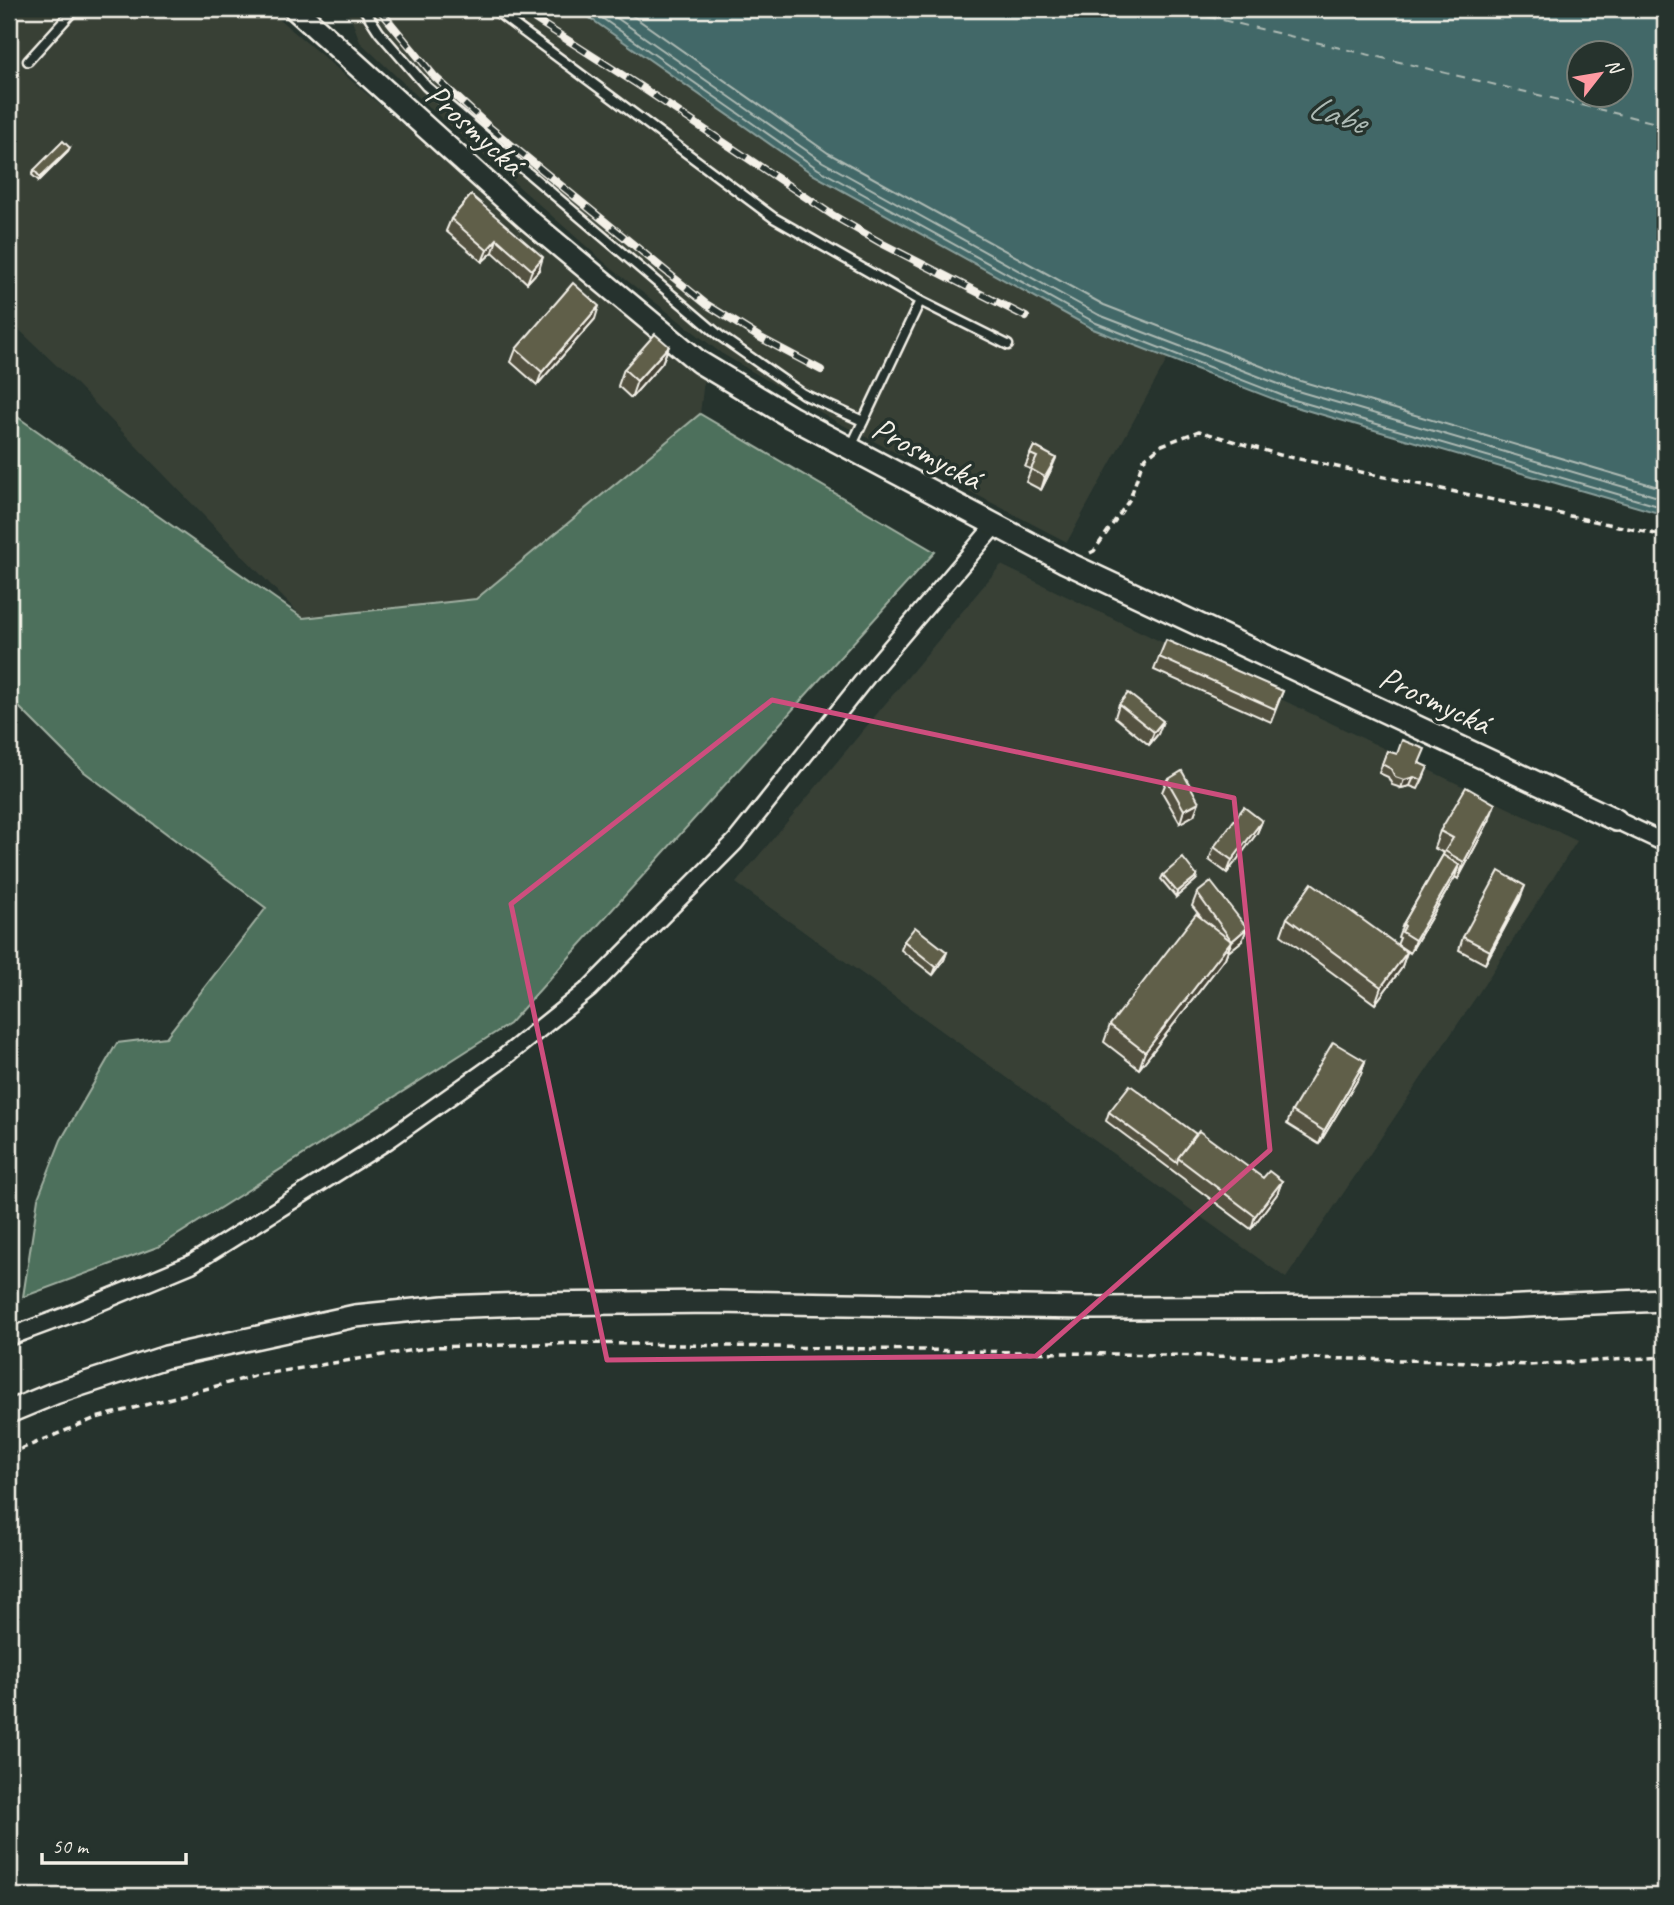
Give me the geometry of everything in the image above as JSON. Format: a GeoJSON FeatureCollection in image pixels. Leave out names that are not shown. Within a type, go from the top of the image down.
{"type":"FeatureCollection","features":[{"type":"Feature","properties":{"kind":"main road","name":"Prosmycká"},"geometry":{"type":"LineString","coordinates":[[295,9],[526,218],[699,362],[791,417],[1065,562],[1616,820]]}},
{"type":"Feature","properties":{"kind":"main road"},"geometry":{"type":"LineString","coordinates":[[9,1412],[55,1393],[166,1357],[355,1316],[444,1307],[717,1302],[1083,1308],[1500,1307],[1665,1300]]}},
{"type":"Feature","properties":{"kind":"street"},"geometry":{"type":"LineString","coordinates":[[9,1337],[191,1264],[388,1140],[497,1063],[579,997],[735,842],[871,671],[995,526]]}},
{"type":"Feature","properties":{"kind":"street"},"geometry":{"type":"LineString","coordinates":[[1616,820],[1665,843]]}},
{"type":"Feature","properties":{"kind":"lane"},"geometry":{"type":"LineString","coordinates":[[28,61],[75,9]]}},
{"type":"Feature","properties":{"kind":"lane"},"geometry":{"type":"LineString","coordinates":[[364,9],[379,32],[426,86],[482,137],[720,336],[803,394],[863,421]]}},
{"type":"Feature","properties":{"kind":"lane"},"geometry":{"type":"LineString","coordinates":[[494,9],[774,218],[920,301],[1008,345]]}},
{"type":"Feature","properties":{"kind":"lane"},"geometry":{"type":"LineString","coordinates":[[851,447],[920,301]]}},
{"type":"Feature","properties":{"kind":"path"},"geometry":{"type":"LineString","coordinates":[[1065,562],[1094,551],[1130,499],[1143,460],[1162,445],[1199,431],[1280,455],[1665,536]]}},
{"type":"Feature","properties":{"kind":"path"},"geometry":{"type":"LineString","coordinates":[[9,1454],[96,1418],[258,1375],[433,1348],[583,1343],[1406,1360],[1497,1365],[1665,1357]]}},
{"type":"Feature","properties":{"kind":"highlighted area"},"geometry":{"type":"Polygon","coordinates":[[[772,700],[1234,798],[1270,1150],[1036,1356],[607,1360],[511,904],[772,700]]]}},
{"type":"Feature","properties":{"kind":"shaded area"},"geometry":{"type":"Polygon","coordinates":[[[9,9],[267,9],[704,380],[700,414],[476,599],[303,618],[75,383],[9,320],[9,9]]]}},
{"type":"Feature","properties":{"kind":"shaded area"},"geometry":{"type":"Polygon","coordinates":[[[341,9],[577,9],[814,175],[1094,329],[1168,358],[1067,542],[839,423],[721,353],[612,269],[430,108],[360,42],[351,17],[341,9]]]}},
{"type":"Feature","properties":{"kind":"shaded area"},"geometry":{"type":"Polygon","coordinates":[[[1001,565],[1577,841],[1478,994],[1286,1278],[736,883],[1001,565]]]}},
{"type":"Feature","properties":{"kind":"green space"},"geometry":{"type":"Polygon","coordinates":[[[9,411],[303,618],[476,599],[700,414],[935,552],[509,1024],[160,1246],[23,1297],[38,1198],[61,1140],[117,1043],[166,1037],[266,908],[83,771],[9,697],[9,411]]]}},
{"type":"Feature","properties":{"kind":"water","name":"Labe"},"geometry":{"type":"Polygon","coordinates":[[[577,9],[1665,9],[1665,515],[1289,405],[1093,329],[814,175],[577,9]]]}},
{"type":"Feature","properties":{"kind":"building"},"geometry":{"type":"Polygon","coordinates":[[[63,141],[70,148],[40,177],[34,170],[63,141]]]}},
{"type":"Feature","properties":{"kind":"building"},"geometry":{"type":"Polygon","coordinates":[[[471,195],[543,257],[532,270],[497,239],[487,250],[451,219],[471,195]]]}},
{"type":"Feature","properties":{"kind":"building"},"geometry":{"type":"Polygon","coordinates":[[[573,283],[599,306],[542,372],[516,349],[573,283]]]}},
{"type":"Feature","properties":{"kind":"building"},"geometry":{"type":"Polygon","coordinates":[[[655,334],[669,346],[637,381],[624,369],[655,334]]]}},
{"type":"Feature","properties":{"kind":"building"},"geometry":{"type":"Polygon","coordinates":[[[1034,446],[1056,458],[1045,477],[1031,469],[1037,457],[1030,454],[1034,446]]]}},
{"type":"Feature","properties":{"kind":"building"},"geometry":{"type":"Polygon","coordinates":[[[1166,640],[1283,691],[1275,709],[1159,657],[1166,640]]]}},
{"type":"Feature","properties":{"kind":"building"},"geometry":{"type":"Polygon","coordinates":[[[1128,693],[1163,721],[1154,732],[1119,704],[1128,693]]]}},
{"type":"Feature","properties":{"kind":"building"},"geometry":{"type":"Polygon","coordinates":[[[1402,740],[1425,749],[1419,763],[1428,767],[1422,780],[1395,777],[1391,769],[1382,764],[1387,751],[1397,754],[1402,740]]]}},
{"type":"Feature","properties":{"kind":"building"},"geometry":{"type":"Polygon","coordinates":[[[1182,771],[1199,802],[1184,810],[1167,780],[1182,771]]]}},
{"type":"Feature","properties":{"kind":"building"},"geometry":{"type":"Polygon","coordinates":[[[1466,787],[1495,804],[1464,862],[1445,851],[1453,838],[1440,831],[1466,787]]]}},
{"type":"Feature","properties":{"kind":"building"},"geometry":{"type":"Polygon","coordinates":[[[1244,807],[1262,821],[1232,860],[1214,847],[1244,807]]]}},
{"type":"Feature","properties":{"kind":"building"},"geometry":{"type":"Polygon","coordinates":[[[1443,855],[1459,865],[1415,940],[1402,932],[1405,926],[1403,924],[1443,855]]]}},
{"type":"Feature","properties":{"kind":"building"},"geometry":{"type":"Polygon","coordinates":[[[1183,858],[1197,876],[1177,892],[1163,875],[1183,858]]]}},
{"type":"Feature","properties":{"kind":"building"},"geometry":{"type":"Polygon","coordinates":[[[1499,871],[1525,886],[1490,951],[1463,937],[1499,871]]]}},
{"type":"Feature","properties":{"kind":"building"},"geometry":{"type":"Polygon","coordinates":[[[1211,882],[1247,928],[1232,941],[1197,893],[1211,882]]]}},
{"type":"Feature","properties":{"kind":"building"},"geometry":{"type":"Polygon","coordinates":[[[1312,883],[1407,952],[1381,987],[1287,918],[1312,883]]]}},
{"type":"Feature","properties":{"kind":"building"},"geometry":{"type":"Polygon","coordinates":[[[1196,914],[1231,941],[1145,1052],[1110,1025],[1196,914]]]}},
{"type":"Feature","properties":{"kind":"building"},"geometry":{"type":"Polygon","coordinates":[[[915,927],[947,952],[936,967],[904,941],[915,927]]]}},
{"type":"Feature","properties":{"kind":"building"},"geometry":{"type":"Polygon","coordinates":[[[1333,1042],[1365,1061],[1324,1131],[1292,1111],[1333,1042]]]}},
{"type":"Feature","properties":{"kind":"building"},"geometry":{"type":"Polygon","coordinates":[[[1130,1085],[1196,1134],[1177,1163],[1109,1112],[1130,1085]]]}},
{"type":"Feature","properties":{"kind":"building"},"geometry":{"type":"Polygon","coordinates":[[[1199,1131],[1263,1178],[1269,1171],[1282,1181],[1255,1216],[1178,1158],[1199,1131]]]}},
{"type":"Feature","properties":{"kind":"ferry route"},"geometry":{"type":"LineString","coordinates":[[1176,9],[1665,125]]}},
{"type":"Feature","properties":{"kind":"railway"},"geometry":{"type":"LineString","coordinates":[[379,9],[435,77],[487,125],[706,304],[759,337],[821,370]]}},
{"type":"Feature","properties":{"kind":"railway"},"geometry":{"type":"LineString","coordinates":[[519,9],[834,216],[1026,317]]}}]}
